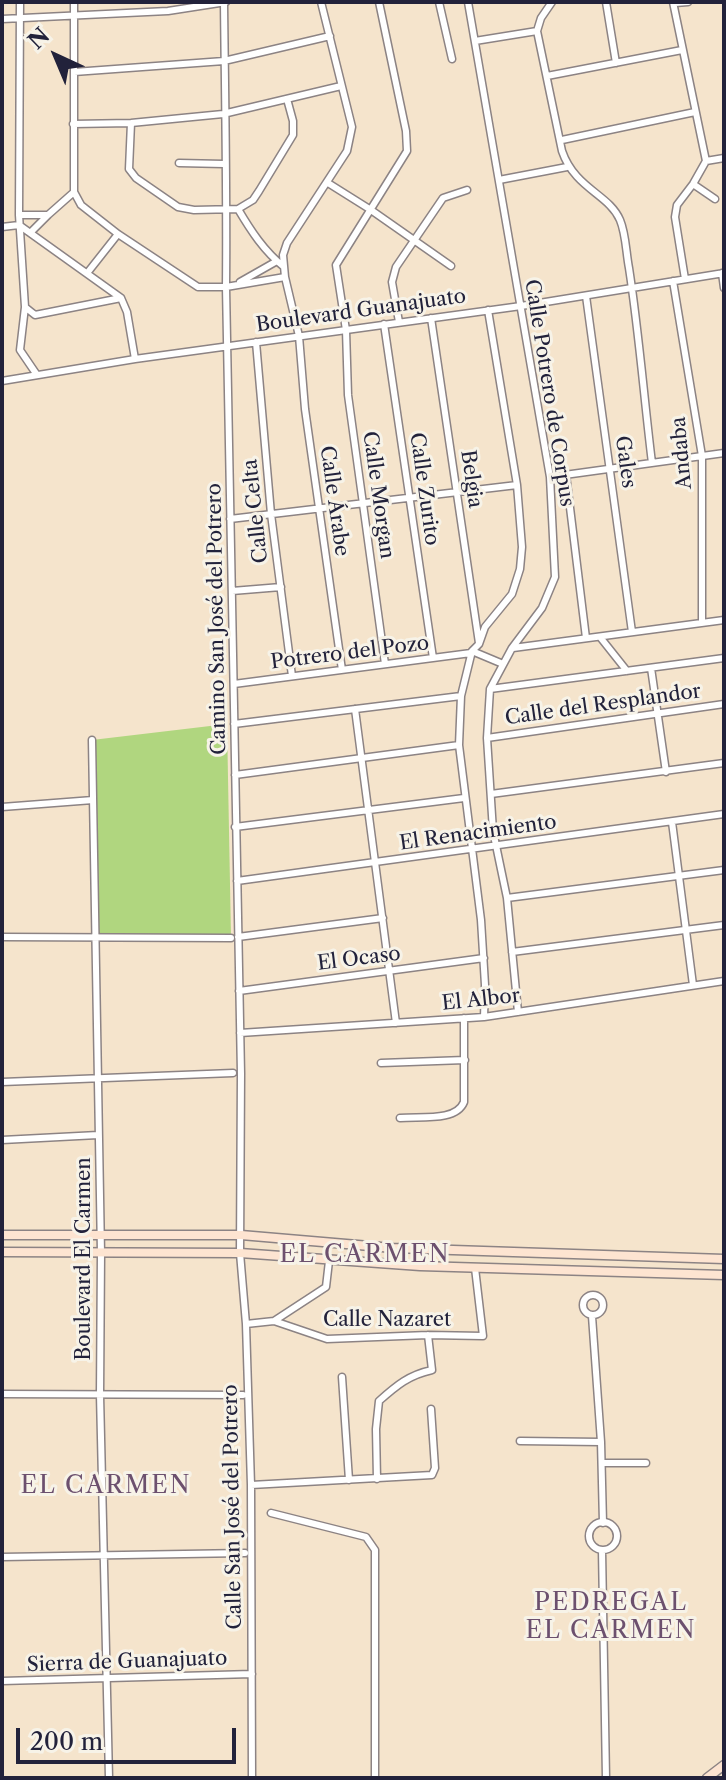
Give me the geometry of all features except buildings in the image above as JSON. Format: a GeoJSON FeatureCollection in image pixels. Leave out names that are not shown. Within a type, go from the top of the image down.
{"type":"FeatureCollection","features":[{"type":"Feature","properties":{"kind":"main road"},"geometry":{"type":"LineString","coordinates":[[2,1235],[241,1235],[393,1248],[724,1259]]}},
{"type":"Feature","properties":{"kind":"main road"},"geometry":{"type":"LineString","coordinates":[[2,1252],[240,1253],[475,1268],[724,1275]]}},
{"type":"Feature","properties":{"kind":"main road"},"geometry":{"type":"LineString","coordinates":[[707,1778],[724,1765]]}},
{"type":"Feature","properties":{"kind":"street"},"geometry":{"type":"LineString","coordinates":[[20,2],[19,225],[25,307],[20,350],[37,375]]}},
{"type":"Feature","properties":{"kind":"street"},"geometry":{"type":"LineString","coordinates":[[74,2],[74,192],[81,205],[118,234],[204,289],[285,277]]}},
{"type":"Feature","properties":{"kind":"street"},"geometry":{"type":"LineString","coordinates":[[2,19],[168,11],[225,2]]}},
{"type":"Feature","properties":{"kind":"street","name":"Camino San José del Potrero"},"geometry":{"type":"LineString","coordinates":[[225,2],[223,114],[230,287],[230,519],[237,881],[234,937],[240,1033],[241,1235]]}},
{"type":"Feature","properties":{"kind":"street"},"geometry":{"type":"LineString","coordinates":[[284,267],[283,255],[287,243],[347,151],[352,127],[321,2]]}},
{"type":"Feature","properties":{"kind":"street","name":"Calle Morgan"},"geometry":{"type":"LineString","coordinates":[[379,2],[407,151],[336,265],[346,330],[348,395],[385,664]]}},
{"type":"Feature","properties":{"kind":"street"},"geometry":{"type":"LineString","coordinates":[[439,2],[452,59]]}},
{"type":"Feature","properties":{"kind":"street","name":"Calle Potrero de Corpus"},"geometry":{"type":"LineString","coordinates":[[468,2],[517,307],[550,477],[555,577],[542,608],[512,648],[490,689],[487,738],[494,848],[507,898],[518,1012]]}},
{"type":"Feature","properties":{"kind":"street"},"geometry":{"type":"LineString","coordinates":[[552,2],[541,18],[537,31],[567,167],[618,216],[632,288],[652,463]]}},
{"type":"Feature","properties":{"kind":"street"},"geometry":{"type":"LineString","coordinates":[[606,2],[616,63]]}},
{"type":"Feature","properties":{"kind":"street"},"geometry":{"type":"LineString","coordinates":[[685,279],[675,217],[677,205],[706,161],[674,3],[688,2]]}},
{"type":"Feature","properties":{"kind":"street"},"geometry":{"type":"LineString","coordinates":[[475,41],[537,31]]}},
{"type":"Feature","properties":{"kind":"street"},"geometry":{"type":"LineString","coordinates":[[74,72],[224,61],[330,36]]}},
{"type":"Feature","properties":{"kind":"street"},"geometry":{"type":"LineString","coordinates":[[547,76],[682,50]]}},
{"type":"Feature","properties":{"kind":"street"},"geometry":{"type":"LineString","coordinates":[[73,124],[131,123],[223,114],[341,86]]}},
{"type":"Feature","properties":{"kind":"street"},"geometry":{"type":"LineString","coordinates":[[131,123],[127,164],[136,178],[185,209],[238,209],[253,200],[293,135],[287,99]]}},
{"type":"Feature","properties":{"kind":"street"},"geometry":{"type":"LineString","coordinates":[[562,140],[695,112]]}},
{"type":"Feature","properties":{"kind":"street"},"geometry":{"type":"LineString","coordinates":[[706,161],[724,158]]}},
{"type":"Feature","properties":{"kind":"street"},"geometry":{"type":"LineString","coordinates":[[179,163],[224,164]]}},
{"type":"Feature","properties":{"kind":"street"},"geometry":{"type":"LineString","coordinates":[[499,180],[567,167]]}},
{"type":"Feature","properties":{"kind":"street"},"geometry":{"type":"LineString","coordinates":[[328,183],[451,266]]}},
{"type":"Feature","properties":{"kind":"street"},"geometry":{"type":"LineString","coordinates":[[693,184],[715,199]]}},
{"type":"Feature","properties":{"kind":"street"},"geometry":{"type":"LineString","coordinates":[[399,322],[393,274],[443,198],[467,190]]}},
{"type":"Feature","properties":{"kind":"street"},"geometry":{"type":"LineString","coordinates":[[30,233],[74,192]]}},
{"type":"Feature","properties":{"kind":"street"},"geometry":{"type":"LineString","coordinates":[[238,209],[251,231],[284,267]]}},
{"type":"Feature","properties":{"kind":"street"},"geometry":{"type":"LineString","coordinates":[[19,215],[48,215]]}},
{"type":"Feature","properties":{"kind":"street"},"geometry":{"type":"LineString","coordinates":[[2,227],[19,225],[121,298],[127,312],[135,359]]}},
{"type":"Feature","properties":{"kind":"street"},"geometry":{"type":"LineString","coordinates":[[88,272],[118,234]]}},
{"type":"Feature","properties":{"kind":"street"},"geometry":{"type":"LineString","coordinates":[[230,287],[277,261]]}},
{"type":"Feature","properties":{"kind":"street","name":"Calle Árabe"},"geometry":{"type":"LineString","coordinates":[[284,267],[299,336],[318,508],[342,670]]}},
{"type":"Feature","properties":{"kind":"street"},"geometry":{"type":"LineString","coordinates":[[723,273],[724,288]]}},
{"type":"Feature","properties":{"kind":"street","name":"Boulevard Guanajuato"},"geometry":{"type":"LineString","coordinates":[[2,381],[135,359],[517,307],[723,273]]}},
{"type":"Feature","properties":{"kind":"street","name":"Andaba"},"geometry":{"type":"LineString","coordinates":[[673,281],[702,456],[702,623]]}},
{"type":"Feature","properties":{"kind":"street","name":"Gales"},"geometry":{"type":"LineString","coordinates":[[586,296],[632,632]]}},
{"type":"Feature","properties":{"kind":"street"},"geometry":{"type":"LineString","coordinates":[[25,307],[35,315],[121,298]]}},
{"type":"Feature","properties":{"kind":"street"},"geometry":{"type":"LineString","coordinates":[[484,1017],[484,958],[479,900],[459,745],[461,696],[471,652],[479,644],[485,627],[512,594],[520,569],[522,547],[517,485],[488,310]]}},
{"type":"Feature","properties":{"kind":"street","name":"Belgia"},"geometry":{"type":"LineString","coordinates":[[431,318],[479,644]]}},
{"type":"Feature","properties":{"kind":"street","name":"Calle Zurito"},"geometry":{"type":"LineString","coordinates":[[384,324],[433,658]]}},
{"type":"Feature","properties":{"kind":"street","name":"Calle Celta"},"geometry":{"type":"LineString","coordinates":[[256,342],[271,514],[292,676]]}},
{"type":"Feature","properties":{"kind":"street"},"geometry":{"type":"LineString","coordinates":[[550,477],[724,453]]}},
{"type":"Feature","properties":{"kind":"street"},"geometry":{"type":"LineString","coordinates":[[566,475],[586,638]]}},
{"type":"Feature","properties":{"kind":"street"},"geometry":{"type":"LineString","coordinates":[[230,519],[517,485]]}},
{"type":"Feature","properties":{"kind":"street"},"geometry":{"type":"LineString","coordinates":[[232,591],[281,587]]}},
{"type":"Feature","properties":{"kind":"street"},"geometry":{"type":"LineString","coordinates":[[512,648],[724,620]]}},
{"type":"Feature","properties":{"kind":"street"},"geometry":{"type":"LineString","coordinates":[[600,637],[627,671]]}},
{"type":"Feature","properties":{"kind":"street"},"geometry":{"type":"LineString","coordinates":[[471,652],[503,664]]}},
{"type":"Feature","properties":{"kind":"street","name":"Potrero del Pozo"},"geometry":{"type":"LineString","coordinates":[[234,684],[471,652]]}},
{"type":"Feature","properties":{"kind":"street"},"geometry":{"type":"LineString","coordinates":[[490,689],[724,658]]}},
{"type":"Feature","properties":{"kind":"street"},"geometry":{"type":"LineString","coordinates":[[651,668],[666,772]]}},
{"type":"Feature","properties":{"kind":"street"},"geometry":{"type":"LineString","coordinates":[[234,724],[461,696]]}},
{"type":"Feature","properties":{"kind":"street","name":"Calle del Resplandor"},"geometry":{"type":"LineString","coordinates":[[487,738],[724,704]]}},
{"type":"Feature","properties":{"kind":"street"},"geometry":{"type":"LineString","coordinates":[[355,709],[396,1023]]}},
{"type":"Feature","properties":{"kind":"street","name":"Boulevard El Carmen"},"geometry":{"type":"LineString","coordinates":[[92,740],[101,1236],[100,1395],[109,1778]]}},
{"type":"Feature","properties":{"kind":"street"},"geometry":{"type":"LineString","coordinates":[[235,775],[459,745]]}},
{"type":"Feature","properties":{"kind":"street"},"geometry":{"type":"LineString","coordinates":[[491,794],[724,763]]}},
{"type":"Feature","properties":{"kind":"street"},"geometry":{"type":"LineString","coordinates":[[235,827],[464,798]]}},
{"type":"Feature","properties":{"kind":"street"},"geometry":{"type":"LineString","coordinates":[[2,807],[93,800]]}},
{"type":"Feature","properties":{"kind":"street","name":"El Renacimiento"},"geometry":{"type":"LineString","coordinates":[[237,881],[724,814]]}},
{"type":"Feature","properties":{"kind":"street"},"geometry":{"type":"LineString","coordinates":[[672,822],[693,985]]}},
{"type":"Feature","properties":{"kind":"street"},"geometry":{"type":"LineString","coordinates":[[507,898],[724,870]]}},
{"type":"Feature","properties":{"kind":"street"},"geometry":{"type":"LineString","coordinates":[[2,937],[234,937],[383,918]]}},
{"type":"Feature","properties":{"kind":"street"},"geometry":{"type":"LineString","coordinates":[[512,952],[724,925]]}},
{"type":"Feature","properties":{"kind":"street","name":"El Ocaso"},"geometry":{"type":"LineString","coordinates":[[239,991],[484,958]]}},
{"type":"Feature","properties":{"kind":"street","name":"El Albor"},"geometry":{"type":"LineString","coordinates":[[240,1033],[484,1017],[724,981]]}},
{"type":"Feature","properties":{"kind":"street"},"geometry":{"type":"LineString","coordinates":[[400,1118],[453,1114],[461,1110],[464,1102],[464,1018]]}},
{"type":"Feature","properties":{"kind":"street"},"geometry":{"type":"LineString","coordinates":[[381,1063],[465,1060]]}},
{"type":"Feature","properties":{"kind":"street"},"geometry":{"type":"LineString","coordinates":[[2,1082],[233,1073]]}},
{"type":"Feature","properties":{"kind":"street"},"geometry":{"type":"LineString","coordinates":[[2,1140],[98,1135]]}},
{"type":"Feature","properties":{"kind":"street","name":"Calle San José del Potrero"},"geometry":{"type":"LineString","coordinates":[[241,1235],[251,1485],[252,1778]]}},
{"type":"Feature","properties":{"kind":"street"},"geometry":{"type":"LineString","coordinates":[[274,1321],[326,1287],[329,1261]]}},
{"type":"Feature","properties":{"kind":"street","name":"Calle Nazaret"},"geometry":{"type":"LineString","coordinates":[[246,1324],[274,1321],[327,1339],[483,1336],[475,1268]]}},
{"type":"Feature","properties":{"kind":"street"},"geometry":{"type":"LineString","coordinates":[[592,1316],[603,1523]]}},
{"type":"Feature","properties":{"kind":"street"},"geometry":{"type":"LineString","coordinates":[[377,1479],[379,1401],[402,1381],[414,1374],[432,1370],[428,1335]]}},
{"type":"Feature","properties":{"kind":"street"},"geometry":{"type":"LineString","coordinates":[[342,1377],[349,1480]]}},
{"type":"Feature","properties":{"kind":"street"},"geometry":{"type":"LineString","coordinates":[[2,1394],[243,1395]]}},
{"type":"Feature","properties":{"kind":"street"},"geometry":{"type":"LineString","coordinates":[[251,1485],[428,1476],[434,1473],[431,1409]]}},
{"type":"Feature","properties":{"kind":"street"},"geometry":{"type":"LineString","coordinates":[[520,1441],[601,1442]]}},
{"type":"Feature","properties":{"kind":"street"},"geometry":{"type":"LineString","coordinates":[[602,1463],[646,1463]]}},
{"type":"Feature","properties":{"kind":"street"},"geometry":{"type":"LineString","coordinates":[[271,1513],[366,1537],[375,1550],[375,1778]]}},
{"type":"Feature","properties":{"kind":"street"},"geometry":{"type":"LineString","coordinates":[[603,1523],[614,1528],[616,1540],[613,1546],[602,1550],[591,1545],[589,1533],[597,1524],[603,1523]]}},
{"type":"Feature","properties":{"kind":"street"},"geometry":{"type":"LineString","coordinates":[[602,1550],[606,1778]]}},
{"type":"Feature","properties":{"kind":"street"},"geometry":{"type":"LineString","coordinates":[[2,1557],[245,1553]]}},
{"type":"Feature","properties":{"kind":"street","name":"Sierra de Guanajuato"},"geometry":{"type":"LineString","coordinates":[[2,1681],[252,1674]]}},
{"type":"Feature","properties":{"kind":"green space"},"geometry":{"type":"Polygon","coordinates":[[[227,724],[231,938],[94,938],[92,740],[227,724]]]}},
{"type":"Feature","properties":{"kind":"district","name":"EL CARMEN"},"geometry":{"type":"Point","coordinates":[365,1255]}},
{"type":"Feature","properties":{"kind":"district","name":"EL CARMEN"},"geometry":{"type":"Point","coordinates":[106,1486]}},
{"type":"Feature","properties":{"kind":"district","name":"PEDREGAL EL CARMEN"},"geometry":{"type":"Point","coordinates":[611,1617]}}]}
